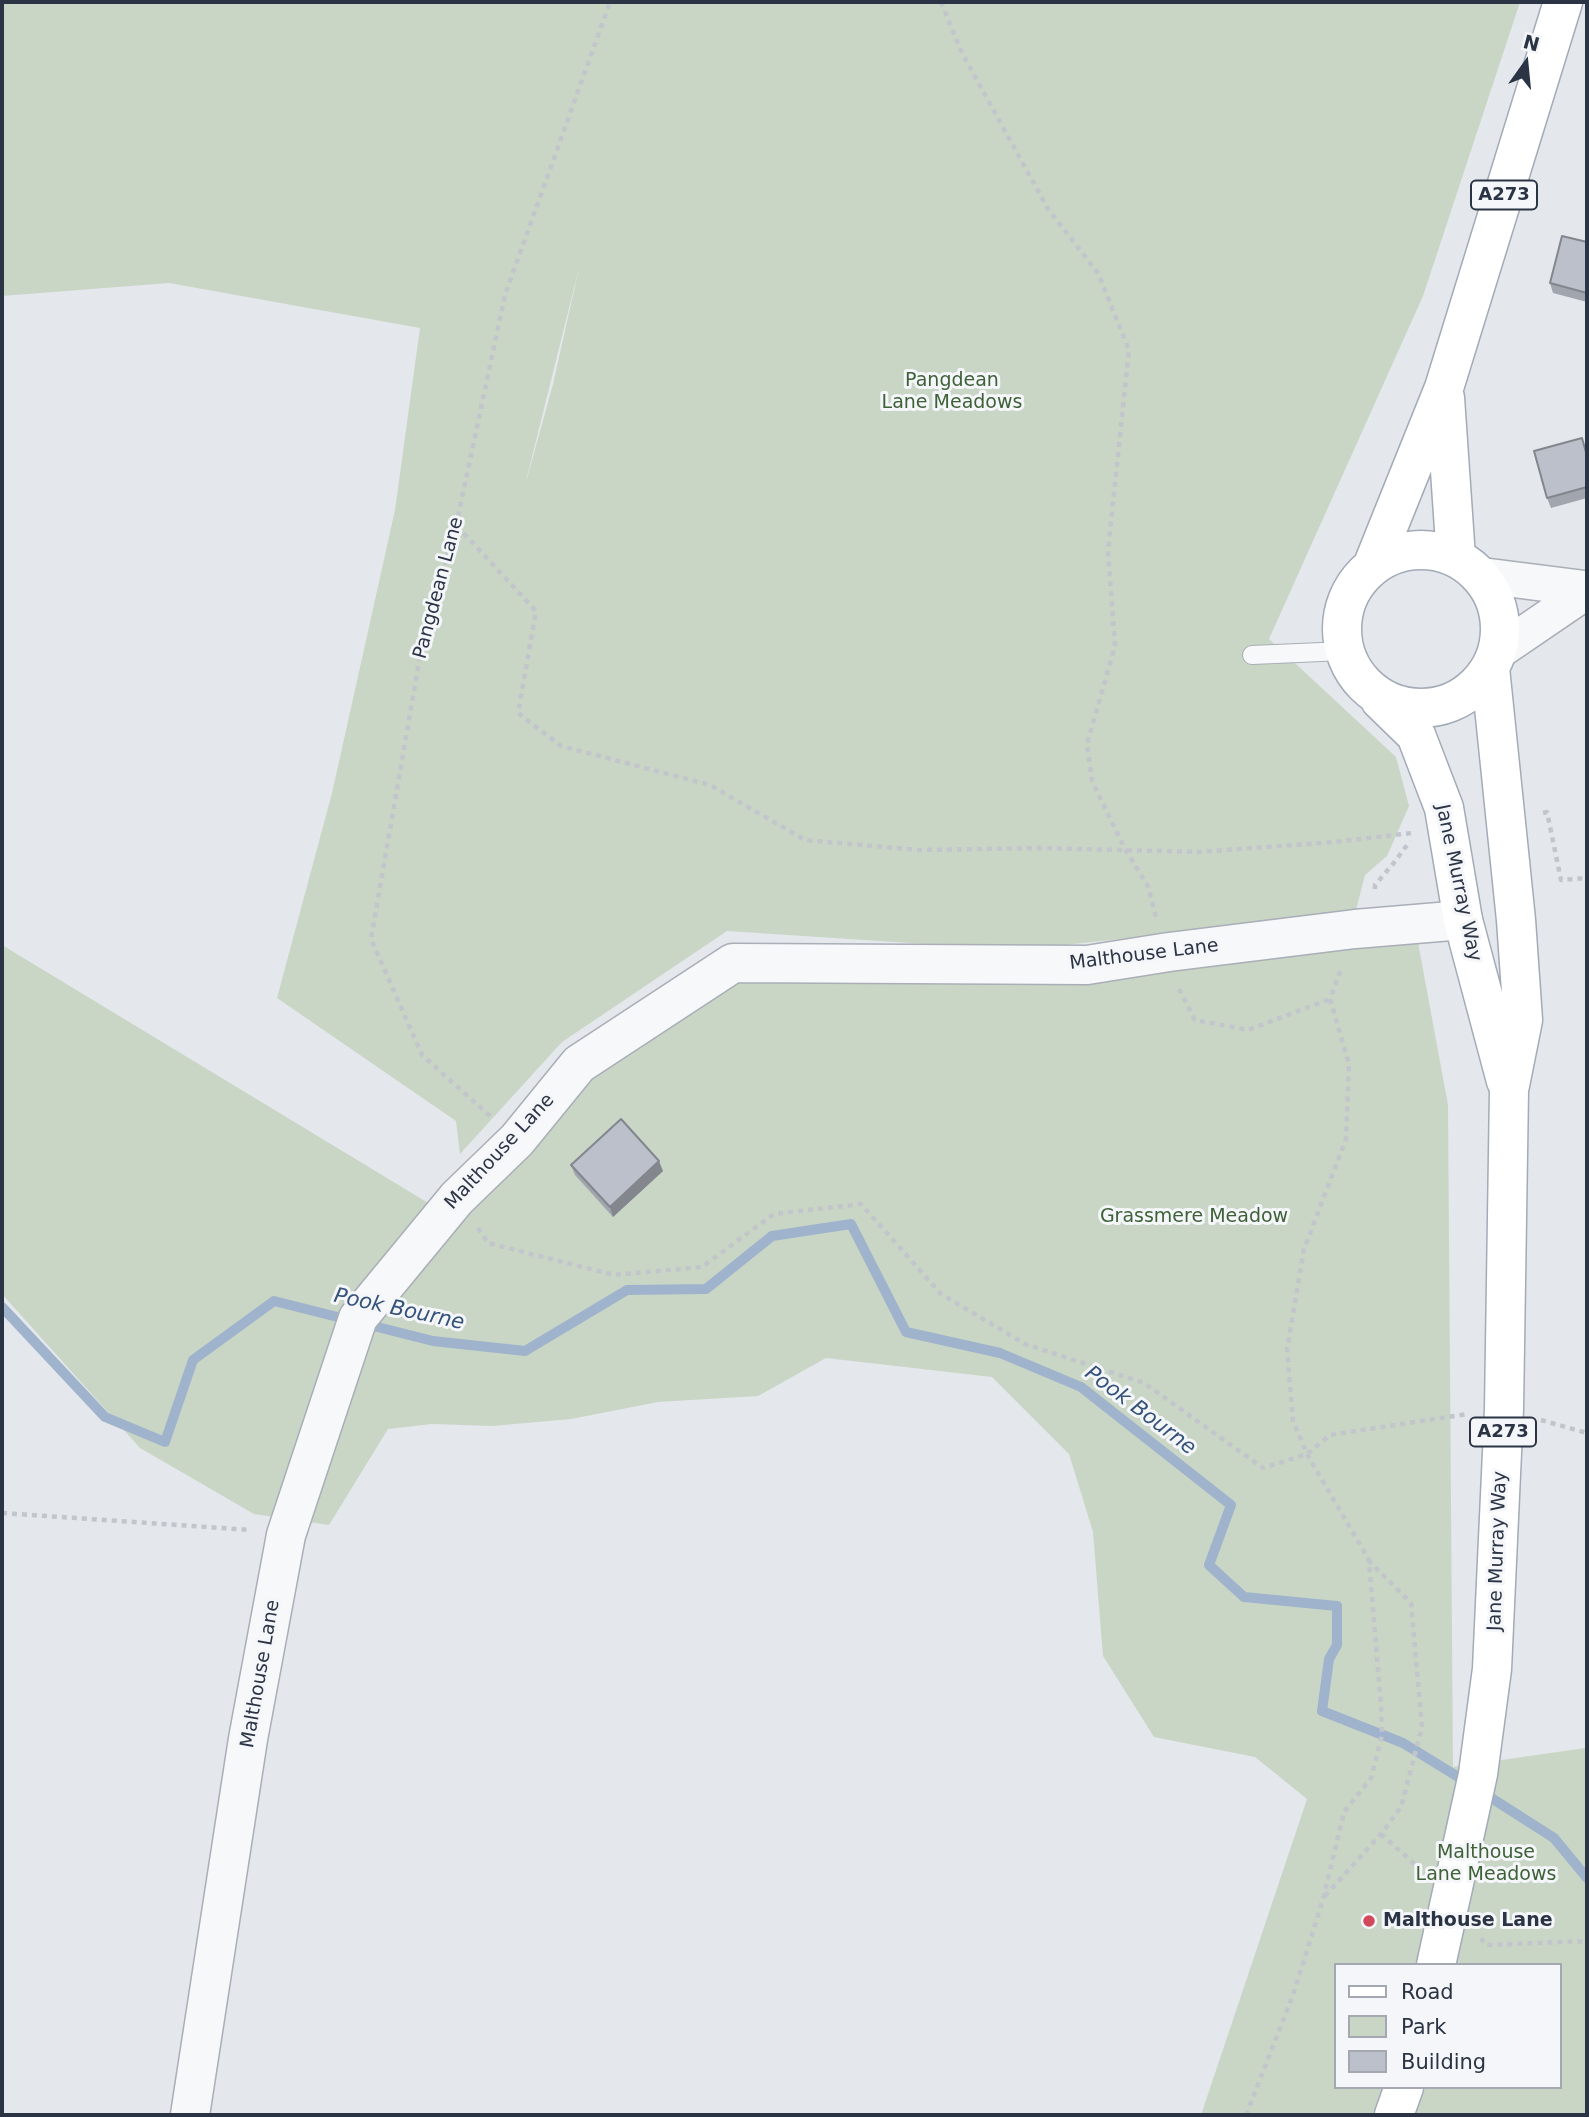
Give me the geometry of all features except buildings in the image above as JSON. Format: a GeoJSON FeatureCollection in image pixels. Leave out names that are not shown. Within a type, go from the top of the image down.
{"type":"FeatureCollection","features":[{"type":"Feature","properties":{"kind":"main road","name":"A273"},"geometry":{"type":"LineString","coordinates":[[1372,567],[1444,388],[1563,2]]}},
{"type":"Feature","properties":{"kind":"main road","name":"A273"},"geometry":{"type":"LineString","coordinates":[[1444,388],[1467,567]]}},
{"type":"Feature","properties":{"kind":"main road"},"geometry":{"type":"LineString","coordinates":[[1413,550],[1435,551],[1467,567],[1490,592],[1498,611],[1500,632],[1493,660],[1476,686],[1463,696],[1441,706],[1418,709],[1395,704],[1374,694],[1355,674],[1344,651],[1341,628],[1345,604],[1356,584],[1372,567],[1391,556],[1413,550]]}},
{"type":"Feature","properties":{"kind":"main road","name":"Jane Murray Way"},"geometry":{"type":"LineString","coordinates":[[1436,1963],[1478,1774],[1495,1634],[1504,1409],[1509,1090],[1523,1020],[1493,660]]}},
{"type":"Feature","properties":{"kind":"main road","name":"Jane Murray Way"},"geometry":{"type":"LineString","coordinates":[[1374,694],[1416,735],[1444,808],[1463,920],[1509,1090]]}},
{"type":"Feature","properties":{"kind":"main road"},"geometry":{"type":"LineString","coordinates":[[1394,2115],[1403,2089]]}},
{"type":"Feature","properties":{"kind":"street"},"geometry":{"type":"LineString","coordinates":[[1467,567],[1587,590]]}},
{"type":"Feature","properties":{"kind":"street"},"geometry":{"type":"LineString","coordinates":[[1493,660],[1587,590]]}},
{"type":"Feature","properties":{"kind":"street","name":"Malthouse Lane"},"geometry":{"type":"LineString","coordinates":[[190,2115],[248,1739],[286,1535],[358,1318],[457,1198],[517,1140],[579,1064],[733,963],[1087,965],[1355,929],[1463,920]]}},
{"type":"Feature","properties":{"kind":"lane"},"geometry":{"type":"LineString","coordinates":[[1252,655],[1344,651]]}},
{"type":"Feature","properties":{"kind":"path","name":"Pangdean Lane"},"geometry":{"type":"LineString","coordinates":[[517,1140],[422,1055],[371,939],[424,639],[456,526],[505,295],[610,2]]}},
{"type":"Feature","properties":{"kind":"path"},"geometry":{"type":"LineString","coordinates":[[941,2],[962,53],[1048,209],[1098,273],[1129,350],[1108,551],[1115,646],[1087,744],[1092,781],[1125,849]]}},
{"type":"Feature","properties":{"kind":"path"},"geometry":{"type":"LineString","coordinates":[[456,526],[536,611],[518,713],[561,746],[710,785],[805,840],[919,850],[1042,848],[1199,852],[1416,833],[1375,885],[1375,903],[1355,929]]}},
{"type":"Feature","properties":{"kind":"path"},"geometry":{"type":"LineString","coordinates":[[1534,814],[1546,812],[1561,880],[1587,878]]}},
{"type":"Feature","properties":{"kind":"path"},"geometry":{"type":"LineString","coordinates":[[1323,1899],[1401,1807],[1422,1727],[1411,1603],[1369,1560],[1307,1454],[1293,1421],[1287,1349],[1304,1249],[1346,1139],[1349,1063],[1330,999]]}},
{"type":"Feature","properties":{"kind":"path"},"geometry":{"type":"LineString","coordinates":[[457,1198],[488,1243],[614,1275],[702,1267],[775,1214],[861,1204],[941,1294],[1025,1344],[1144,1382],[1263,1468],[1307,1454],[1330,1435],[1504,1409],[1587,1433]]}},
{"type":"Feature","properties":{"kind":"path"},"geometry":{"type":"LineString","coordinates":[[2,1513],[234,1528],[286,1535]]}},
{"type":"Feature","properties":{"kind":"path"},"geometry":{"type":"LineString","coordinates":[[1245,2115],[1293,1995],[1323,1899],[1344,1812],[1371,1778],[1382,1735],[1369,1560]]}},
{"type":"Feature","properties":{"kind":"green space","name":"Pangdean Lane Meadows"},"geometry":{"type":"Polygon","coordinates":[[[2,2],[1520,2],[1423,296],[1269,639],[1396,757],[1409,806],[1387,856],[1365,875],[1355,914],[1017,950],[727,931],[562,1042],[460,1154],[456,1121],[277,998],[332,793],[395,510],[420,328],[169,283],[2,296],[2,2]],[[580,264],[526,482],[553,384],[580,264]]]}},
{"type":"Feature","properties":{"kind":"green space","name":"Grassmere Meadow"},"geometry":{"type":"Polygon","coordinates":[[[1417,937],[1448,1105],[1453,1767],[1585,1748],[1587,1751],[1587,2115],[1201,2115],[1307,1799],[1255,1757],[1154,1737],[1103,1656],[1093,1532],[1069,1454],[992,1377],[826,1358],[758,1396],[658,1402],[571,1419],[492,1426],[432,1424],[388,1429],[329,1525],[254,1514],[140,1448],[2,1294],[2,945],[453,1218],[593,1078],[740,974],[935,984],[1013,980],[1417,937]]]}},
{"type":"Feature","properties":{"kind":"waterway","name":"Pook Bourne"},"geometry":{"type":"LineString","coordinates":[[2,1307],[105,1417],[165,1442],[193,1360],[274,1301],[433,1341],[525,1351],[627,1290],[706,1289],[772,1236],[851,1224],[906,1332],[1000,1353],[1081,1387],[1231,1505],[1209,1565],[1244,1597],[1337,1606],[1337,1645],[1329,1659],[1322,1711],[1403,1743],[1468,1783]]}},
{"type":"Feature","properties":{"kind":"waterway","name":"Pook Bourne"},"geometry":{"type":"LineString","coordinates":[[1482,1792],[1554,1838],[1587,1878]]}},
{"type":"Feature","properties":{"kind":"place","name":"Malthouse Lane"},"geometry":{"type":"Point","coordinates":[1369,1921]}},
{"type":"Feature","properties":{"kind":"park label","name":"Malthouse Lane Meadows"},"geometry":{"type":"Point","coordinates":[1486,1864]}}]}
